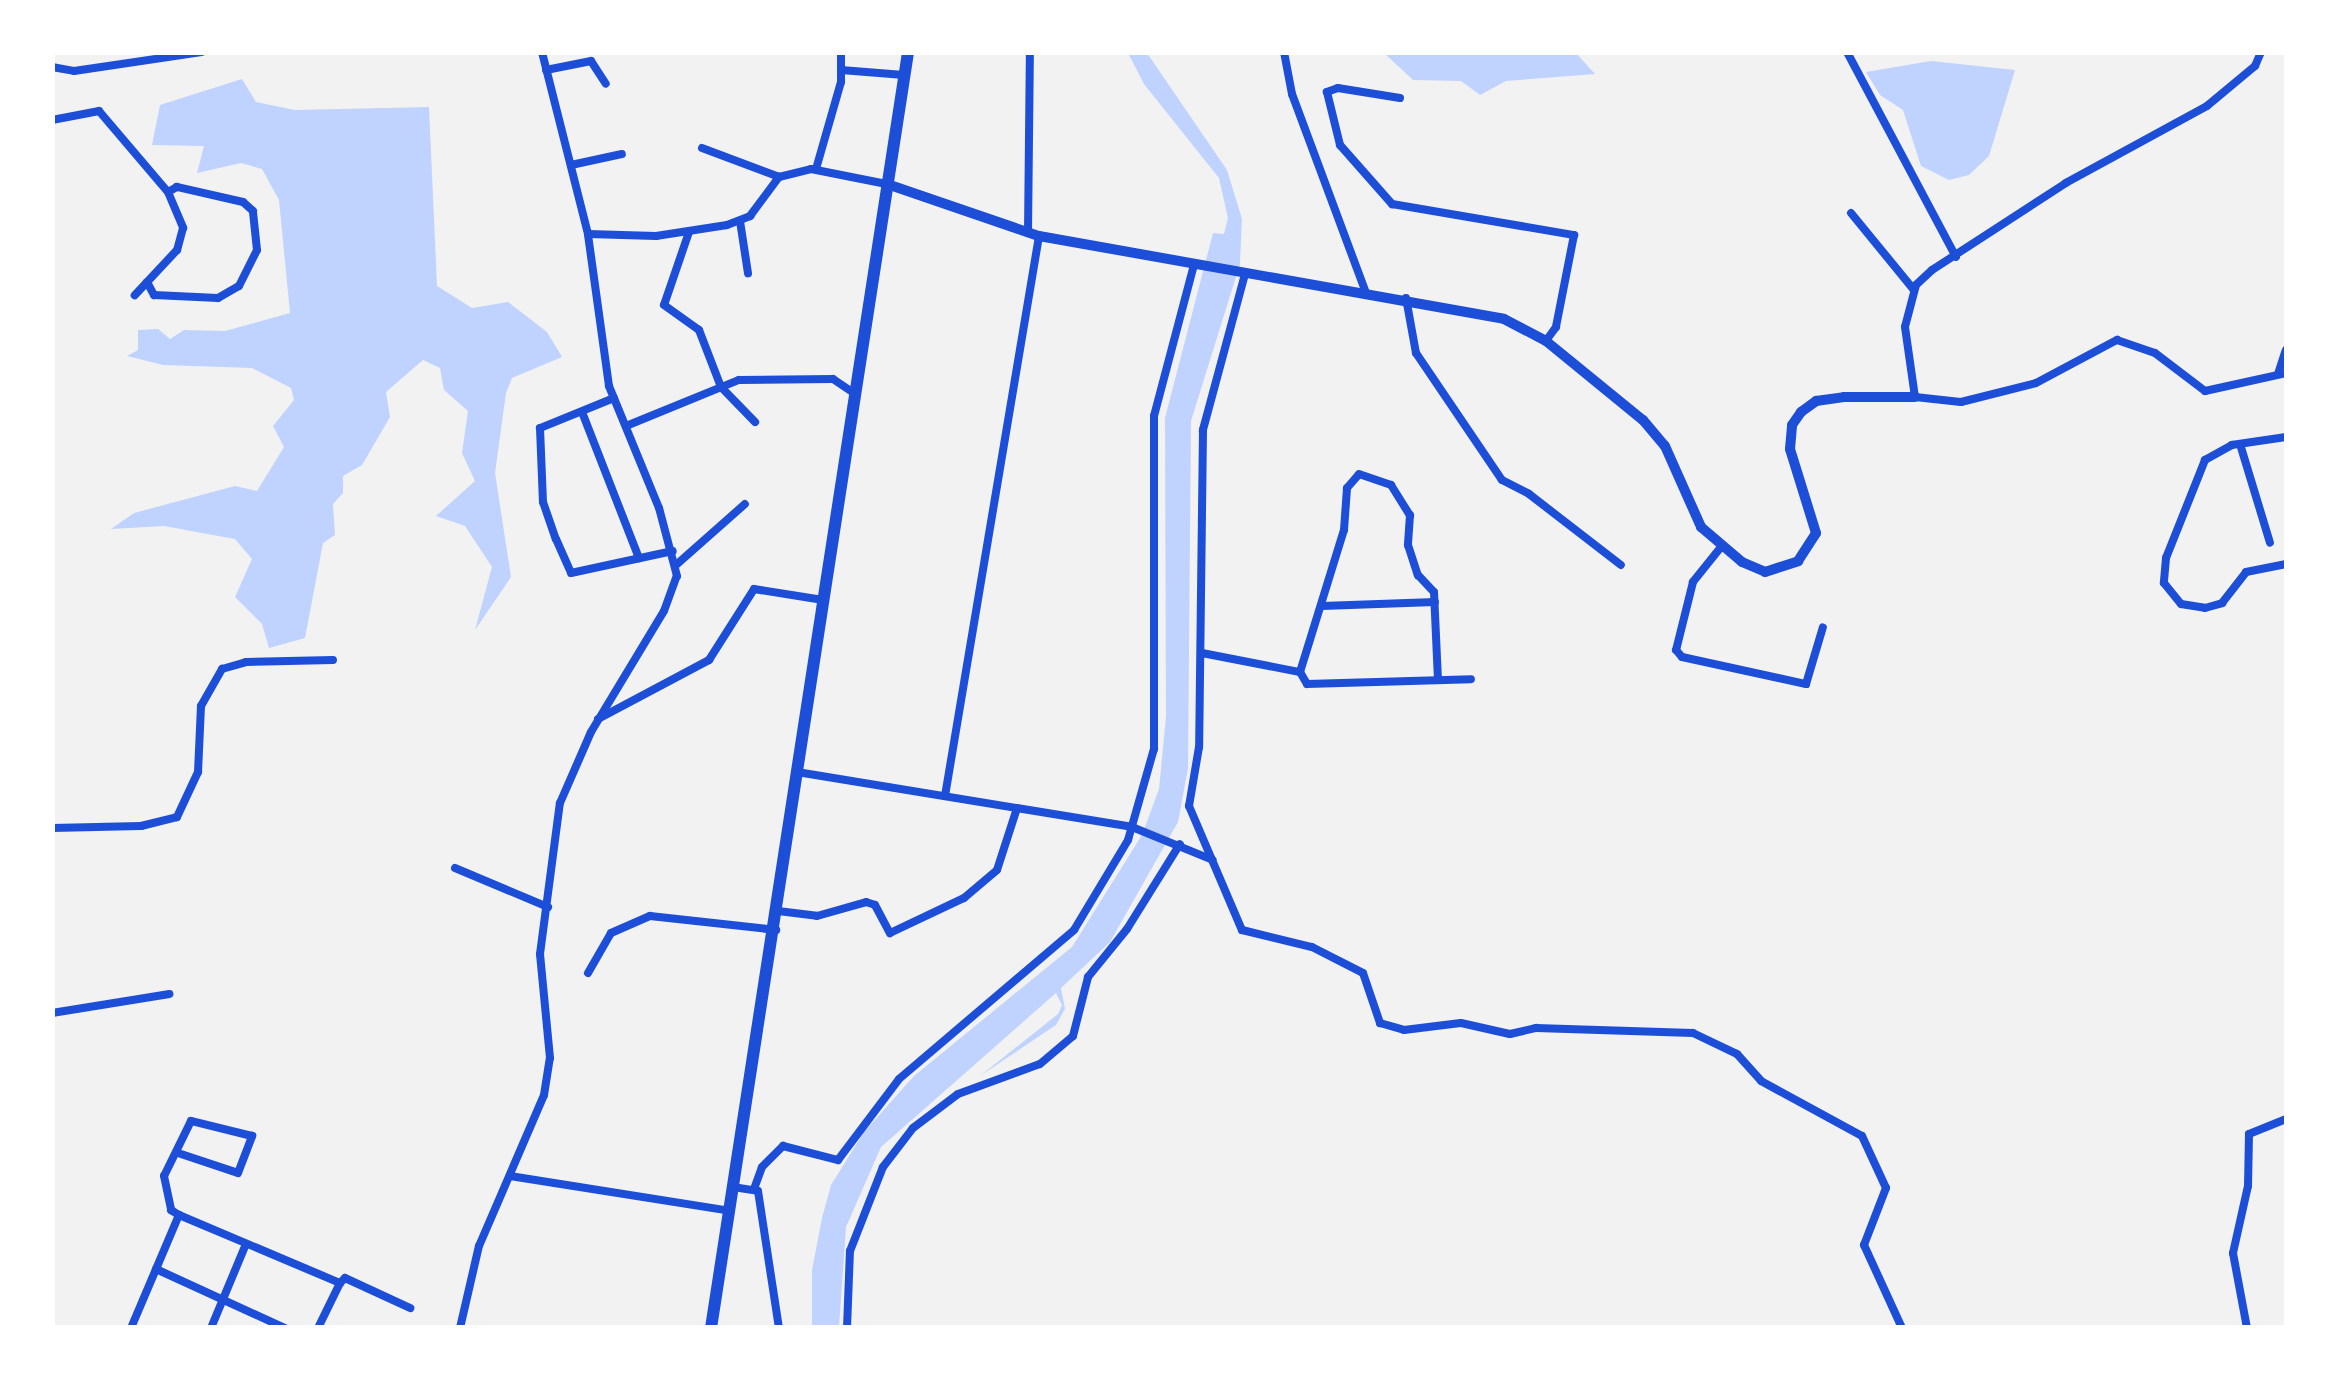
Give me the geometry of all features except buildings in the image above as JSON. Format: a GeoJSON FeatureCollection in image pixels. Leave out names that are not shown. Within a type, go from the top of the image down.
{"type":"FeatureCollection","features":[{"type":"Feature","properties":{"kind":"main road"},"geometry":{"type":"LineString","coordinates":[[711,1328],[776,930],[908,52]]}},
{"type":"Feature","properties":{"kind":"street"},"geometry":{"type":"LineString","coordinates":[[52,67],[74,71],[202,52]]}},
{"type":"Feature","properties":{"kind":"street"},"geometry":{"type":"LineString","coordinates":[[460,1328],[464,1287],[544,1094],[550,1058],[539,977],[560,803],[598,718],[664,611],[676,565],[614,398],[588,234],[542,52]]}},
{"type":"Feature","properties":{"kind":"street"},"geometry":{"type":"LineString","coordinates":[[816,168],[842,70],[841,52]]}},
{"type":"Feature","properties":{"kind":"street"},"geometry":{"type":"LineString","coordinates":[[945,796],[1033,235],[1030,52]]}},
{"type":"Feature","properties":{"kind":"street"},"geometry":{"type":"LineString","coordinates":[[1284,52],[1292,94],[1366,293]]}},
{"type":"Feature","properties":{"kind":"street"},"geometry":{"type":"LineString","coordinates":[[1847,52],[1956,257]]}},
{"type":"Feature","properties":{"kind":"street"},"geometry":{"type":"LineString","coordinates":[[1915,397],[1905,326],[1914,290],[2066,183],[2207,106],[2255,66],[2261,52]]}},
{"type":"Feature","properties":{"kind":"street"},"geometry":{"type":"LineString","coordinates":[[546,70],[590,61],[606,84]]}},
{"type":"Feature","properties":{"kind":"street"},"geometry":{"type":"LineString","coordinates":[[842,70],[904,75]]}},
{"type":"Feature","properties":{"kind":"street"},"geometry":{"type":"LineString","coordinates":[[1400,98],[1338,88],[1327,92],[1340,146],[1392,204],[1574,235],[1556,327],[1546,341]]}},
{"type":"Feature","properties":{"kind":"street"},"geometry":{"type":"LineString","coordinates":[[52,120],[99,111],[168,192],[183,228],[177,250],[136,295]]}},
{"type":"Feature","properties":{"kind":"street"},"geometry":{"type":"LineString","coordinates":[[702,148],[779,177],[816,168],[888,184],[1033,235],[1198,266],[1478,310],[1546,341],[1643,420],[1666,446],[1701,527],[1721,547],[1765,572],[1798,561],[1816,533],[1790,449],[1801,412],[1816,401],[1915,397],[1960,402],[2036,382],[2118,340],[2155,353],[2205,392],[2282,374],[2286,350]]}},
{"type":"Feature","properties":{"kind":"street"},"geometry":{"type":"LineString","coordinates":[[571,165],[622,154]]}},
{"type":"Feature","properties":{"kind":"street"},"geometry":{"type":"LineString","coordinates":[[588,234],[690,232],[740,222],[779,177]]}},
{"type":"Feature","properties":{"kind":"street"},"geometry":{"type":"LineString","coordinates":[[147,282],[154,295],[218,298],[240,286],[257,250],[253,211],[243,202],[177,187],[168,192]]}},
{"type":"Feature","properties":{"kind":"street"},"geometry":{"type":"LineString","coordinates":[[1851,214],[1914,290]]}},
{"type":"Feature","properties":{"kind":"street"},"geometry":{"type":"LineString","coordinates":[[740,222],[748,274]]}},
{"type":"Feature","properties":{"kind":"street"},"geometry":{"type":"LineString","coordinates":[[690,232],[664,305],[699,330],[721,387],[755,422]]}},
{"type":"Feature","properties":{"kind":"street"},"geometry":{"type":"LineString","coordinates":[[779,1328],[754,1189],[762,1166],[783,1146],[838,1160],[900,1079],[1074,930],[1132,827],[1154,748],[1154,416],[1198,266]]}},
{"type":"Feature","properties":{"kind":"street"},"geometry":{"type":"LineString","coordinates":[[1243,273],[1203,430],[1199,747],[1189,806],[1242,930],[1312,947],[1363,973],[1380,1023],[1404,1030],[1462,1022],[1510,1034],[1536,1028],[1693,1033],[1738,1054],[1776,1090],[1853,1128],[1884,1178],[1885,1199],[1864,1245],[1902,1328]]}},
{"type":"Feature","properties":{"kind":"street"},"geometry":{"type":"LineString","coordinates":[[1406,298],[1416,353],[1502,480],[1529,494],[1621,565]]}},
{"type":"Feature","properties":{"kind":"street"},"geometry":{"type":"LineString","coordinates":[[626,426],[739,380],[833,379],[854,394]]}},
{"type":"Feature","properties":{"kind":"street"},"geometry":{"type":"LineString","coordinates":[[614,398],[540,428],[536,436],[543,502],[556,539],[570,572],[673,551]]}},
{"type":"Feature","properties":{"kind":"street"},"geometry":{"type":"LineString","coordinates":[[582,412],[639,558]]}},
{"type":"Feature","properties":{"kind":"street"},"geometry":{"type":"LineString","coordinates":[[2286,438],[2240,444],[2205,460],[2166,558],[2164,583],[2181,604],[2205,608],[2222,603],[2246,572],[2286,564]]}},
{"type":"Feature","properties":{"kind":"street"},"geometry":{"type":"LineString","coordinates":[[2240,444],[2270,542]]}},
{"type":"Feature","properties":{"kind":"street"},"geometry":{"type":"LineString","coordinates":[[1438,679],[1435,602],[1408,545],[1406,509],[1391,486],[1360,474],[1347,488],[1344,530],[1300,672],[1307,684],[1470,678]]}},
{"type":"Feature","properties":{"kind":"street"},"geometry":{"type":"LineString","coordinates":[[676,565],[745,504]]}},
{"type":"Feature","properties":{"kind":"street"},"geometry":{"type":"LineString","coordinates":[[1721,547],[1693,582],[1676,650],[1682,658],[1806,684],[1823,627]]}},
{"type":"Feature","properties":{"kind":"street"},"geometry":{"type":"LineString","coordinates":[[598,718],[709,660],[754,589],[824,600]]}},
{"type":"Feature","properties":{"kind":"street"},"geometry":{"type":"LineString","coordinates":[[1322,606],[1435,602]]}},
{"type":"Feature","properties":{"kind":"street"},"geometry":{"type":"LineString","coordinates":[[1202,653],[1300,672]]}},
{"type":"Feature","properties":{"kind":"street"},"geometry":{"type":"LineString","coordinates":[[52,828],[141,826],[178,817],[198,772],[201,706],[222,669],[246,662],[334,660]]}},
{"type":"Feature","properties":{"kind":"street"},"geometry":{"type":"LineString","coordinates":[[797,772],[1132,827],[1213,860]]}},
{"type":"Feature","properties":{"kind":"street"},"geometry":{"type":"LineString","coordinates":[[778,911],[817,916],[866,902],[875,905],[890,933],[964,898],[997,870],[1016,808]]}},
{"type":"Feature","properties":{"kind":"street"},"geometry":{"type":"LineString","coordinates":[[847,1328],[850,1251],[883,1166],[913,1128],[958,1094],[1040,1064],[1073,1036],[1088,976],[1127,929],[1177,843]]}},
{"type":"Feature","properties":{"kind":"street"},"geometry":{"type":"LineString","coordinates":[[455,868],[548,907]]}},
{"type":"Feature","properties":{"kind":"street"},"geometry":{"type":"LineString","coordinates":[[588,973],[611,933],[650,916],[776,930]]}},
{"type":"Feature","properties":{"kind":"street"},"geometry":{"type":"LineString","coordinates":[[52,1014],[168,994]]}},
{"type":"Feature","properties":{"kind":"street"},"geometry":{"type":"LineString","coordinates":[[2247,1328],[2233,1253],[2248,1186],[2249,1134],[2286,1119]]}},
{"type":"Feature","properties":{"kind":"street"},"geometry":{"type":"LineString","coordinates":[[178,1153],[238,1173],[252,1136],[191,1121],[164,1176],[171,1210],[340,1283]]}},
{"type":"Feature","properties":{"kind":"street"},"geometry":{"type":"LineString","coordinates":[[510,1176],[730,1211]]}},
{"type":"Feature","properties":{"kind":"street"},"geometry":{"type":"LineString","coordinates":[[733,1188],[754,1189]]}},
{"type":"Feature","properties":{"kind":"street"},"geometry":{"type":"LineString","coordinates":[[131,1328],[180,1216]]}},
{"type":"Feature","properties":{"kind":"street"},"geometry":{"type":"LineString","coordinates":[[211,1328],[246,1244]]}},
{"type":"Feature","properties":{"kind":"street"},"geometry":{"type":"LineString","coordinates":[[156,1269],[285,1328]]}},
{"type":"Feature","properties":{"kind":"street"},"geometry":{"type":"LineString","coordinates":[[318,1328],[345,1278],[410,1308]]}},
{"type":"Feature","properties":{"kind":"water"},"geometry":{"type":"Polygon","coordinates":[[[1128,53],[1147,53],[1227,170],[1242,219],[1240,264],[1191,421],[1188,768],[1178,822],[1110,942],[1061,988],[1065,1009],[1056,1025],[980,1076],[1058,1014],[1062,1005],[1056,993],[881,1147],[846,1227],[839,1327],[812,1328],[812,1270],[822,1218],[831,1185],[864,1132],[914,1076],[1072,947],[1142,835],[1159,789],[1166,717],[1165,418],[1213,233],[1224,234],[1228,218],[1219,178],[1144,84],[1128,53]]]}},
{"type":"Feature","properties":{"kind":"water"},"geometry":{"type":"Polygon","coordinates":[[[1384,53],[1576,53],[1595,74],[1506,81],[1480,95],[1461,81],[1413,80],[1384,53]]]}},
{"type":"Feature","properties":{"kind":"water"},"geometry":{"type":"Polygon","coordinates":[[[1931,61],[2015,70],[1989,156],[1969,175],[1949,180],[1921,166],[1903,110],[1880,95],[1866,72],[1931,61]]]}},
{"type":"Feature","properties":{"kind":"water"},"geometry":{"type":"Polygon","coordinates":[[[242,79],[256,102],[295,110],[429,107],[437,286],[472,308],[508,302],[547,332],[562,357],[512,378],[506,393],[495,473],[511,577],[475,630],[492,567],[465,526],[436,516],[475,481],[462,453],[468,411],[444,390],[440,368],[423,360],[386,392],[390,417],[362,465],[343,476],[343,493],[333,504],[335,535],[323,543],[305,638],[269,648],[262,624],[235,597],[252,559],[235,539],[164,526],[111,529],[134,513],[235,486],[257,491],[284,447],[273,426],[294,400],[291,388],[252,368],[163,365],[127,356],[138,350],[138,330],[158,329],[170,339],[184,330],[225,331],[290,313],[279,200],[262,169],[241,163],[197,173],[204,146],[152,145],[160,105],[242,79]]]}}]}
